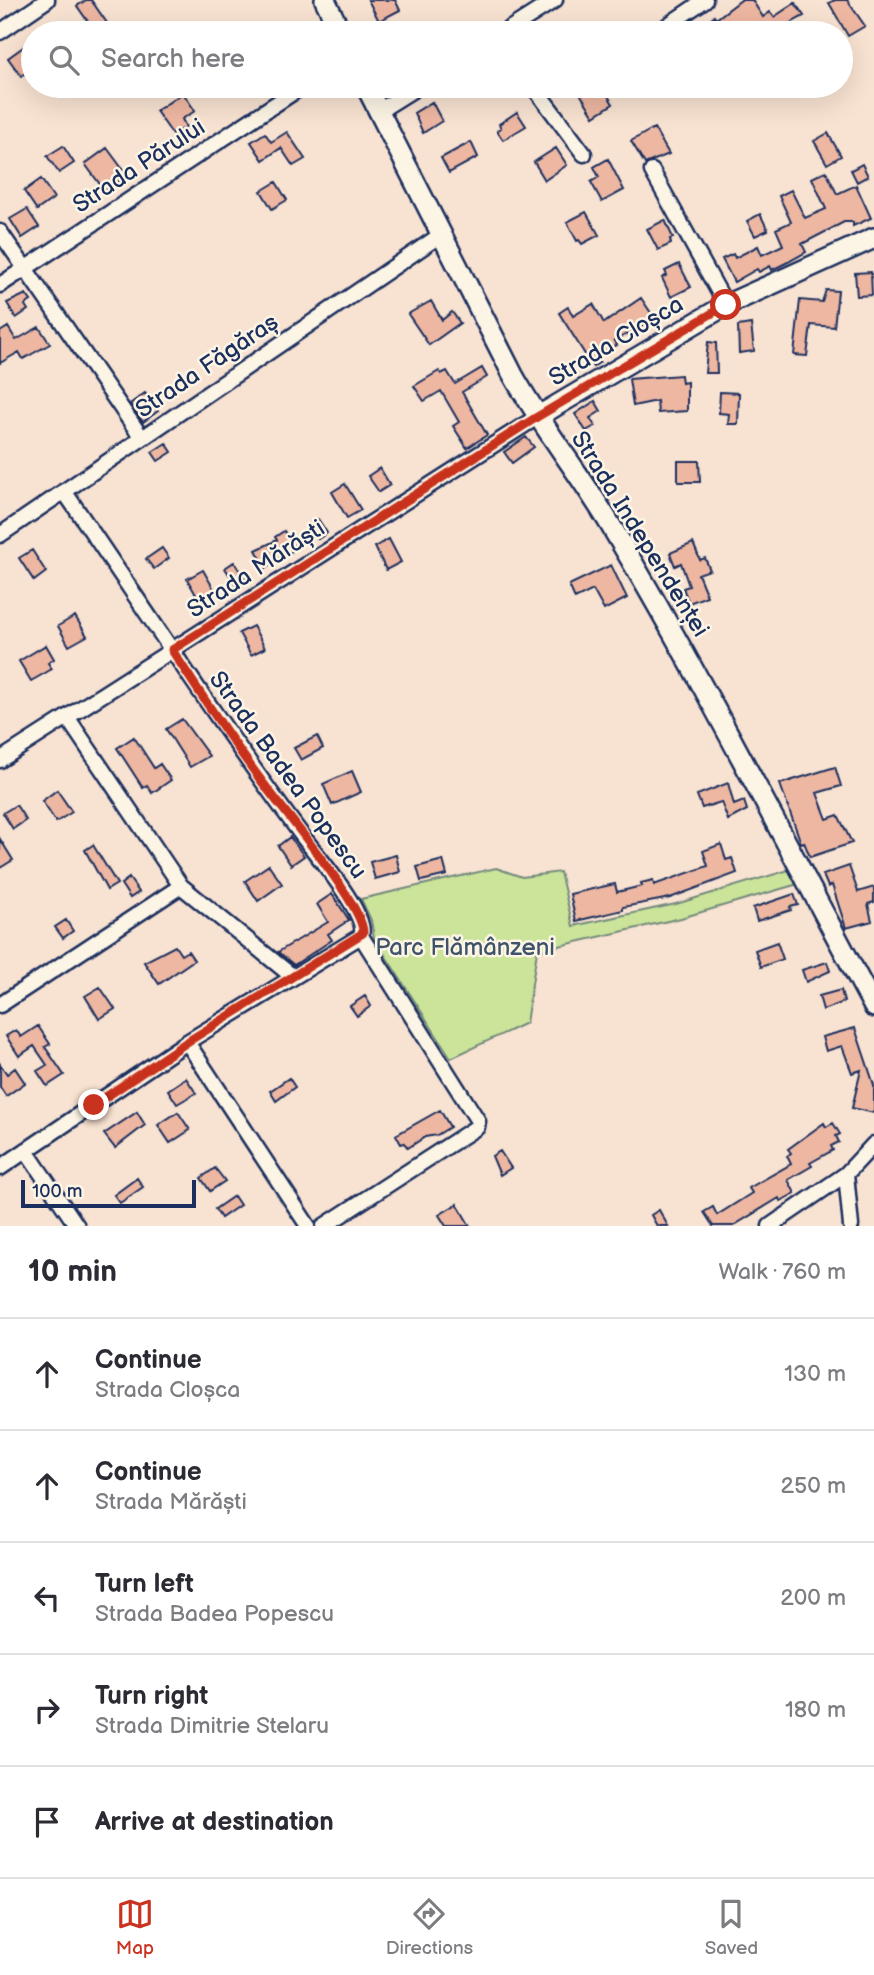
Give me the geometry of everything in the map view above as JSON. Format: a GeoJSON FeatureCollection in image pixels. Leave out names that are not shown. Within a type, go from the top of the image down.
{"type":"FeatureCollection","features":[{"type":"Feature","properties":{"kind":"street"},"geometry":{"type":"LineString","coordinates":[[0,32],[47,0]]}},
{"type":"Feature","properties":{"kind":"street"},"geometry":{"type":"LineString","coordinates":[[325,0],[335,21]]}},
{"type":"Feature","properties":{"kind":"street"},"geometry":{"type":"LineString","coordinates":[[522,21],[555,0]]}},
{"type":"Feature","properties":{"kind":"street"},"geometry":{"type":"LineString","coordinates":[[674,21],[705,0]]}},
{"type":"Feature","properties":{"kind":"street","name":"Strada Părului"},"geometry":{"type":"LineString","coordinates":[[0,285],[285,98]]}},
{"type":"Feature","properties":{"kind":"street","name":"Strada Independenței"},"geometry":{"type":"LineString","coordinates":[[372,98],[439,236],[537,417],[613,529],[668,624],[778,821],[874,1007]]}},
{"type":"Feature","properties":{"kind":"street"},"geometry":{"type":"LineString","coordinates":[[379,111],[400,98]]}},
{"type":"Feature","properties":{"kind":"street"},"geometry":{"type":"LineString","coordinates":[[542,98],[584,154]]}},
{"type":"Feature","properties":{"kind":"street"},"geometry":{"type":"LineString","coordinates":[[652,171],[726,305]]}},
{"type":"Feature","properties":{"kind":"street"},"geometry":{"type":"LineString","coordinates":[[0,232],[142,438]]}},
{"type":"Feature","properties":{"kind":"street","name":"Strada Făgăraș"},"geometry":{"type":"LineString","coordinates":[[0,535],[439,236]]}},
{"type":"Feature","properties":{"kind":"street","name":"Strada Cloșca"},"geometry":{"type":"LineString","coordinates":[[537,417],[726,305],[874,238]]}},
{"type":"Feature","properties":{"kind":"street","name":"Strada Mărăști"},"geometry":{"type":"LineString","coordinates":[[0,760],[537,417]]}},
{"type":"Feature","properties":{"kind":"street","name":"Strada Badea Popescu"},"geometry":{"type":"LineString","coordinates":[[64,491],[262,782],[350,901],[363,924],[361,936],[474,1113],[477,1127],[324,1226]]}},
{"type":"Feature","properties":{"kind":"street"},"geometry":{"type":"LineString","coordinates":[[67,717],[181,886],[292,976]]}},
{"type":"Feature","properties":{"kind":"street"},"geometry":{"type":"LineString","coordinates":[[0,1005],[181,886]]}},
{"type":"Feature","properties":{"kind":"street"},"geometry":{"type":"LineString","coordinates":[[0,1167],[187,1042],[361,936]]}},
{"type":"Feature","properties":{"kind":"street"},"geometry":{"type":"LineString","coordinates":[[187,1042],[308,1226]]}},
{"type":"Feature","properties":{"kind":"street"},"geometry":{"type":"LineString","coordinates":[[770,1226],[846,1174],[874,1144]]}},
{"type":"Feature","properties":{"kind":"street"},"geometry":{"type":"LineString","coordinates":[[26,1151],[78,1226]]}},
{"type":"Feature","properties":{"kind":"street"},"geometry":{"type":"LineString","coordinates":[[846,1174],[851,1226]]}},
{"type":"Feature","properties":{"kind":"green space","name":"Parc Flămânzeni"},"geometry":{"type":"Polygon","coordinates":[[[496,868],[522,877],[560,872],[573,926],[676,904],[792,869],[798,884],[681,918],[537,951],[526,1023],[451,1058],[374,938],[371,920],[361,899],[496,868]]]}},
{"type":"Feature","properties":{"kind":"building"},"geometry":{"type":"Polygon","coordinates":[[[91,0],[106,21],[88,21],[77,6],[91,0]]]}},
{"type":"Feature","properties":{"kind":"building"},"geometry":{"type":"Polygon","coordinates":[[[368,0],[395,0],[400,10],[379,21],[368,0]]]}},
{"type":"Feature","properties":{"kind":"building"},"geometry":{"type":"Polygon","coordinates":[[[741,0],[752,0],[763,17],[770,12],[774,17],[795,3],[804,16],[795,21],[707,21],[714,16],[716,19],[741,0]]]}},
{"type":"Feature","properties":{"kind":"building"},"geometry":{"type":"Polygon","coordinates":[[[847,0],[865,26],[853,33],[853,21],[839,21],[829,3],[847,0]]]}},
{"type":"Feature","properties":{"kind":"building"},"geometry":{"type":"Polygon","coordinates":[[[21,49],[21,76],[8,58],[21,49]]]}},
{"type":"Feature","properties":{"kind":"building"},"geometry":{"type":"Polygon","coordinates":[[[176,98],[186,98],[195,111],[182,119],[186,127],[173,135],[156,111],[176,98]]]}},
{"type":"Feature","properties":{"kind":"building"},"geometry":{"type":"Polygon","coordinates":[[[583,98],[609,98],[613,104],[594,116],[583,98]]]}},
{"type":"Feature","properties":{"kind":"building"},"geometry":{"type":"Polygon","coordinates":[[[432,102],[442,121],[423,133],[414,113],[432,102]]]}},
{"type":"Feature","properties":{"kind":"building"},"geometry":{"type":"Polygon","coordinates":[[[517,112],[526,126],[503,140],[497,131],[501,128],[499,124],[517,112]]]}},
{"type":"Feature","properties":{"kind":"building"},"geometry":{"type":"Polygon","coordinates":[[[654,128],[669,154],[645,164],[631,141],[654,128]]]}},
{"type":"Feature","properties":{"kind":"building"},"geometry":{"type":"Polygon","coordinates":[[[287,132],[305,159],[293,166],[281,148],[263,160],[251,142],[265,133],[271,142],[287,132]]]}},
{"type":"Feature","properties":{"kind":"building"},"geometry":{"type":"Polygon","coordinates":[[[828,133],[841,156],[827,164],[814,141],[828,133]]]}},
{"type":"Feature","properties":{"kind":"building"},"geometry":{"type":"Polygon","coordinates":[[[471,142],[478,157],[449,173],[441,158],[471,142]]]}},
{"type":"Feature","properties":{"kind":"building"},"geometry":{"type":"Polygon","coordinates":[[[63,146],[74,163],[59,173],[47,156],[63,146]]]}},
{"type":"Feature","properties":{"kind":"building"},"geometry":{"type":"Polygon","coordinates":[[[107,148],[127,175],[105,191],[85,164],[107,148]]]}},
{"type":"Feature","properties":{"kind":"building"},"geometry":{"type":"Polygon","coordinates":[[[556,148],[567,165],[545,180],[534,162],[556,148]]]}},
{"type":"Feature","properties":{"kind":"building"},"geometry":{"type":"Polygon","coordinates":[[[608,159],[624,190],[602,202],[591,182],[599,177],[594,167],[608,159]]]}},
{"type":"Feature","properties":{"kind":"building"},"geometry":{"type":"Polygon","coordinates":[[[862,164],[868,176],[857,182],[851,170],[862,164]]]}},
{"type":"Feature","properties":{"kind":"building"},"geometry":{"type":"Polygon","coordinates":[[[826,171],[837,194],[856,185],[871,218],[853,226],[853,222],[844,222],[802,244],[806,252],[788,262],[772,270],[770,266],[759,272],[757,269],[734,282],[722,259],[733,254],[735,258],[758,246],[762,255],[783,245],[776,229],[791,222],[779,196],[791,190],[805,218],[826,209],[812,178],[826,171]]]}},
{"type":"Feature","properties":{"kind":"building"},"geometry":{"type":"Polygon","coordinates":[[[41,179],[54,198],[37,210],[24,191],[41,179]]]}},
{"type":"Feature","properties":{"kind":"building"},"geometry":{"type":"Polygon","coordinates":[[[276,182],[287,200],[272,209],[261,191],[276,182]]]}},
{"type":"Feature","properties":{"kind":"building"},"geometry":{"type":"Polygon","coordinates":[[[27,209],[39,227],[22,238],[10,219],[27,209]]]}},
{"type":"Feature","properties":{"kind":"building"},"geometry":{"type":"Polygon","coordinates":[[[586,212],[599,235],[582,244],[577,241],[567,222],[586,212]]]}},
{"type":"Feature","properties":{"kind":"building"},"geometry":{"type":"Polygon","coordinates":[[[760,214],[768,230],[755,236],[747,221],[760,214]]]}},
{"type":"Feature","properties":{"kind":"building"},"geometry":{"type":"Polygon","coordinates":[[[665,220],[673,238],[670,239],[671,244],[658,250],[647,229],[665,220]]]}},
{"type":"Feature","properties":{"kind":"building"},"geometry":{"type":"Polygon","coordinates":[[[679,264],[691,287],[671,297],[662,278],[667,275],[665,271],[679,264]]]}},
{"type":"Feature","properties":{"kind":"building"},"geometry":{"type":"Polygon","coordinates":[[[871,272],[872,295],[857,296],[855,273],[871,272]]]}},
{"type":"Feature","properties":{"kind":"building"},"geometry":{"type":"Polygon","coordinates":[[[826,290],[838,291],[834,327],[811,325],[807,356],[794,355],[800,300],[822,302],[826,290]]]}},
{"type":"Feature","properties":{"kind":"building"},"geometry":{"type":"Polygon","coordinates":[[[26,294],[31,301],[25,305],[28,310],[16,318],[7,303],[26,294]]]}},
{"type":"Feature","properties":{"kind":"building"},"geometry":{"type":"Polygon","coordinates":[[[641,298],[655,319],[614,341],[617,345],[597,357],[600,362],[593,367],[559,313],[568,307],[573,316],[593,304],[604,323],[641,298]]]}},
{"type":"Feature","properties":{"kind":"building"},"geometry":{"type":"Polygon","coordinates":[[[431,301],[442,320],[452,312],[460,323],[429,345],[408,314],[431,301]]]}},
{"type":"Feature","properties":{"kind":"building"},"geometry":{"type":"Polygon","coordinates":[[[751,324],[754,351],[739,353],[738,326],[751,324]]]}},
{"type":"Feature","properties":{"kind":"building"},"geometry":{"type":"Polygon","coordinates":[[[8,327],[16,340],[39,327],[50,344],[23,359],[19,352],[0,363],[0,332],[8,327]]]}},
{"type":"Feature","properties":{"kind":"building"},"geometry":{"type":"Polygon","coordinates":[[[708,342],[716,343],[717,373],[705,373],[708,342]]]}},
{"type":"Feature","properties":{"kind":"building"},"geometry":{"type":"Polygon","coordinates":[[[482,368],[487,377],[462,392],[487,435],[467,448],[453,426],[459,422],[441,391],[424,401],[414,386],[439,371],[441,374],[447,371],[455,384],[482,368]]]}},
{"type":"Feature","properties":{"kind":"building"},"geometry":{"type":"Polygon","coordinates":[[[681,375],[682,383],[687,382],[687,411],[658,413],[657,401],[633,406],[629,379],[681,375]]]}},
{"type":"Feature","properties":{"kind":"building"},"geometry":{"type":"Polygon","coordinates":[[[720,392],[739,393],[738,424],[728,424],[729,414],[719,413],[720,392]]]}},
{"type":"Feature","properties":{"kind":"building"},"geometry":{"type":"Polygon","coordinates":[[[145,393],[158,411],[143,422],[130,404],[145,393]]]}},
{"type":"Feature","properties":{"kind":"building"},"geometry":{"type":"Polygon","coordinates":[[[595,401],[601,411],[590,418],[595,426],[586,431],[575,414],[595,401]]]}},
{"type":"Feature","properties":{"kind":"building"},"geometry":{"type":"Polygon","coordinates":[[[526,437],[534,447],[512,463],[504,452],[526,437]]]}},
{"type":"Feature","properties":{"kind":"building"},"geometry":{"type":"Polygon","coordinates":[[[166,443],[172,452],[158,461],[152,452],[166,443]]]}},
{"type":"Feature","properties":{"kind":"building"},"geometry":{"type":"Polygon","coordinates":[[[678,461],[699,461],[700,482],[678,482],[678,461]]]}},
{"type":"Feature","properties":{"kind":"building"},"geometry":{"type":"Polygon","coordinates":[[[380,468],[390,485],[379,492],[368,476],[380,468]]]}},
{"type":"Feature","properties":{"kind":"building"},"geometry":{"type":"Polygon","coordinates":[[[345,484],[361,510],[347,518],[332,492],[345,484]]]}},
{"type":"Feature","properties":{"kind":"building"},"geometry":{"type":"Polygon","coordinates":[[[318,519],[327,533],[318,539],[309,524],[318,519]]]}},
{"type":"Feature","properties":{"kind":"building"},"geometry":{"type":"Polygon","coordinates":[[[284,531],[295,549],[266,568],[256,550],[277,540],[275,537],[284,531]]]}},
{"type":"Feature","properties":{"kind":"building"},"geometry":{"type":"Polygon","coordinates":[[[389,539],[401,562],[386,570],[375,547],[389,539]]]}},
{"type":"Feature","properties":{"kind":"building"},"geometry":{"type":"Polygon","coordinates":[[[693,543],[700,560],[705,558],[710,570],[698,574],[707,596],[689,603],[683,588],[689,586],[681,563],[675,566],[670,553],[693,543]]]}},
{"type":"Feature","properties":{"kind":"building"},"geometry":{"type":"Polygon","coordinates":[[[162,548],[169,558],[154,569],[146,559],[162,548]]]}},
{"type":"Feature","properties":{"kind":"building"},"geometry":{"type":"Polygon","coordinates":[[[32,550],[46,572],[34,581],[19,558],[32,550]]]}},
{"type":"Feature","properties":{"kind":"building"},"geometry":{"type":"Polygon","coordinates":[[[234,562],[247,582],[238,588],[225,568],[234,562]]]}},
{"type":"Feature","properties":{"kind":"building"},"geometry":{"type":"Polygon","coordinates":[[[611,565],[627,598],[604,610],[593,590],[575,599],[569,585],[611,565]]]}},
{"type":"Feature","properties":{"kind":"building"},"geometry":{"type":"Polygon","coordinates":[[[203,570],[215,591],[199,600],[187,579],[203,570]]]}},
{"type":"Feature","properties":{"kind":"building"},"geometry":{"type":"Polygon","coordinates":[[[75,616],[87,636],[69,646],[58,626],[75,616]]]}},
{"type":"Feature","properties":{"kind":"building"},"geometry":{"type":"Polygon","coordinates":[[[253,626],[265,648],[251,655],[239,633],[253,626]]]}},
{"type":"Feature","properties":{"kind":"building"},"geometry":{"type":"Polygon","coordinates":[[[46,645],[54,659],[48,663],[52,669],[31,681],[19,661],[46,645]]]}},
{"type":"Feature","properties":{"kind":"building"},"geometry":{"type":"Polygon","coordinates":[[[182,719],[209,756],[190,767],[166,729],[182,719]]]}},
{"type":"Feature","properties":{"kind":"building"},"geometry":{"type":"Polygon","coordinates":[[[317,736],[323,748],[301,760],[294,748],[317,736]]]}},
{"type":"Feature","properties":{"kind":"building"},"geometry":{"type":"Polygon","coordinates":[[[134,737],[154,768],[160,764],[171,780],[152,793],[147,785],[143,788],[117,748],[134,737]]]}},
{"type":"Feature","properties":{"kind":"building"},"geometry":{"type":"Polygon","coordinates":[[[835,767],[841,786],[817,793],[827,819],[838,815],[852,843],[810,857],[804,842],[801,843],[780,784],[835,767]]]}},
{"type":"Feature","properties":{"kind":"building"},"geometry":{"type":"Polygon","coordinates":[[[352,771],[361,792],[332,805],[323,784],[352,771]]]}},
{"type":"Feature","properties":{"kind":"building"},"geometry":{"type":"Polygon","coordinates":[[[728,783],[734,805],[744,801],[747,810],[728,820],[721,802],[702,808],[697,795],[728,783]]]}},
{"type":"Feature","properties":{"kind":"building"},"geometry":{"type":"Polygon","coordinates":[[[57,790],[72,812],[56,822],[42,801],[57,790]]]}},
{"type":"Feature","properties":{"kind":"building"},"geometry":{"type":"Polygon","coordinates":[[[16,805],[26,820],[13,829],[3,813],[16,805]]]}},
{"type":"Feature","properties":{"kind":"building"},"geometry":{"type":"Polygon","coordinates":[[[290,837],[304,856],[291,865],[278,846],[290,837]]]}},
{"type":"Feature","properties":{"kind":"building"},"geometry":{"type":"Polygon","coordinates":[[[0,839],[13,860],[0,868],[0,839]]]}},
{"type":"Feature","properties":{"kind":"building"},"geometry":{"type":"Polygon","coordinates":[[[721,844],[726,860],[732,858],[737,873],[670,898],[623,907],[623,910],[576,921],[570,894],[615,884],[617,892],[642,886],[641,883],[653,880],[654,885],[708,866],[703,851],[721,844]]]}},
{"type":"Feature","properties":{"kind":"building"},"geometry":{"type":"Polygon","coordinates":[[[93,845],[117,884],[107,890],[85,850],[93,845]]]}},
{"type":"Feature","properties":{"kind":"building"},"geometry":{"type":"Polygon","coordinates":[[[396,855],[400,872],[375,879],[370,862],[396,855]]]}},
{"type":"Feature","properties":{"kind":"building"},"geometry":{"type":"Polygon","coordinates":[[[443,860],[447,875],[421,881],[417,867],[443,860]]]}},
{"type":"Feature","properties":{"kind":"building"},"geometry":{"type":"Polygon","coordinates":[[[269,865],[282,884],[258,901],[245,881],[269,865]]]}},
{"type":"Feature","properties":{"kind":"building"},"geometry":{"type":"Polygon","coordinates":[[[849,866],[858,892],[874,887],[874,902],[868,904],[872,921],[846,928],[832,885],[828,887],[823,875],[849,866]]]}},
{"type":"Feature","properties":{"kind":"building"},"geometry":{"type":"Polygon","coordinates":[[[129,878],[139,892],[130,898],[121,884],[129,878]]]}},
{"type":"Feature","properties":{"kind":"building"},"geometry":{"type":"Polygon","coordinates":[[[332,894],[349,920],[328,934],[332,940],[294,965],[278,952],[328,922],[317,904],[332,894]]]}},
{"type":"Feature","properties":{"kind":"building"},"geometry":{"type":"Polygon","coordinates":[[[794,894],[798,905],[790,907],[791,910],[757,921],[753,908],[794,894]]]}},
{"type":"Feature","properties":{"kind":"building"},"geometry":{"type":"Polygon","coordinates":[[[66,920],[73,931],[63,938],[55,927],[66,920]]]}},
{"type":"Feature","properties":{"kind":"building"},"geometry":{"type":"Polygon","coordinates":[[[777,942],[783,959],[761,967],[755,950],[777,942]]]}},
{"type":"Feature","properties":{"kind":"building"},"geometry":{"type":"Polygon","coordinates":[[[175,946],[181,955],[188,951],[194,960],[159,984],[144,962],[175,946]]]}},
{"type":"Feature","properties":{"kind":"building"},"geometry":{"type":"Polygon","coordinates":[[[827,962],[830,971],[806,982],[802,970],[827,962]]]}},
{"type":"Feature","properties":{"kind":"building"},"geometry":{"type":"Polygon","coordinates":[[[100,987],[115,1009],[99,1019],[85,996],[100,987]]]}},
{"type":"Feature","properties":{"kind":"building"},"geometry":{"type":"Polygon","coordinates":[[[841,990],[844,1002],[823,1010],[819,996],[841,990]]]}},
{"type":"Feature","properties":{"kind":"building"},"geometry":{"type":"Polygon","coordinates":[[[365,996],[371,1006],[357,1016],[350,1006],[365,996]]]}},
{"type":"Feature","properties":{"kind":"building"},"geometry":{"type":"Polygon","coordinates":[[[38,1026],[50,1044],[45,1047],[64,1075],[47,1086],[37,1071],[47,1065],[34,1046],[19,1056],[6,1036],[16,1030],[21,1037],[38,1026]]]}},
{"type":"Feature","properties":{"kind":"building"},"geometry":{"type":"Polygon","coordinates":[[[855,1028],[874,1085],[874,1113],[852,1108],[861,1070],[852,1073],[842,1046],[826,1051],[822,1037],[855,1028]]]}},
{"type":"Feature","properties":{"kind":"building"},"geometry":{"type":"Polygon","coordinates":[[[0,1064],[7,1074],[15,1068],[25,1083],[6,1096],[0,1087],[0,1064]]]}},
{"type":"Feature","properties":{"kind":"building"},"geometry":{"type":"Polygon","coordinates":[[[186,1078],[196,1093],[177,1104],[168,1090],[186,1078]]]}},
{"type":"Feature","properties":{"kind":"building"},"geometry":{"type":"Polygon","coordinates":[[[289,1078],[295,1087],[276,1101],[270,1091],[289,1078]]]}},
{"type":"Feature","properties":{"kind":"building"},"geometry":{"type":"Polygon","coordinates":[[[440,1110],[450,1127],[437,1135],[425,1137],[408,1148],[404,1143],[401,1144],[396,1135],[440,1110]]]}},
{"type":"Feature","properties":{"kind":"building"},"geometry":{"type":"Polygon","coordinates":[[[137,1112],[145,1125],[115,1148],[104,1134],[137,1112]]]}},
{"type":"Feature","properties":{"kind":"building"},"geometry":{"type":"Polygon","coordinates":[[[178,1112],[190,1130],[170,1143],[158,1125],[178,1112]]]}},
{"type":"Feature","properties":{"kind":"building"},"geometry":{"type":"Polygon","coordinates":[[[824,1123],[826,1127],[833,1123],[840,1134],[836,1136],[839,1142],[831,1146],[833,1150],[810,1163],[812,1166],[788,1180],[795,1193],[781,1201],[779,1198],[733,1226],[713,1226],[704,1212],[713,1207],[717,1215],[752,1193],[749,1188],[791,1164],[787,1156],[791,1153],[788,1149],[824,1123]]]}},
{"type":"Feature","properties":{"kind":"building"},"geometry":{"type":"Polygon","coordinates":[[[500,1151],[511,1168],[500,1175],[492,1156],[500,1151]]]}},
{"type":"Feature","properties":{"kind":"building"},"geometry":{"type":"Polygon","coordinates":[[[215,1168],[225,1181],[210,1191],[201,1178],[215,1168]]]}},
{"type":"Feature","properties":{"kind":"building"},"geometry":{"type":"Polygon","coordinates":[[[137,1178],[143,1187],[120,1203],[114,1195],[137,1178]]]}},
{"type":"Feature","properties":{"kind":"building"},"geometry":{"type":"Polygon","coordinates":[[[234,1196],[240,1205],[221,1218],[215,1209],[234,1196]]]}},
{"type":"Feature","properties":{"kind":"building"},"geometry":{"type":"Polygon","coordinates":[[[457,1204],[470,1226],[446,1226],[439,1215],[457,1204]]]}},
{"type":"Feature","properties":{"kind":"building"},"geometry":{"type":"Polygon","coordinates":[[[659,1210],[668,1226],[657,1226],[651,1215],[659,1210]]]}},
{"type":"Feature","properties":{"kind":"route"},"geometry":{"type":"LineString","coordinates":[[94,1105],[276,985],[361,936],[364,929],[350,901],[262,782],[172,650],[537,417],[726,305]]}}]}
